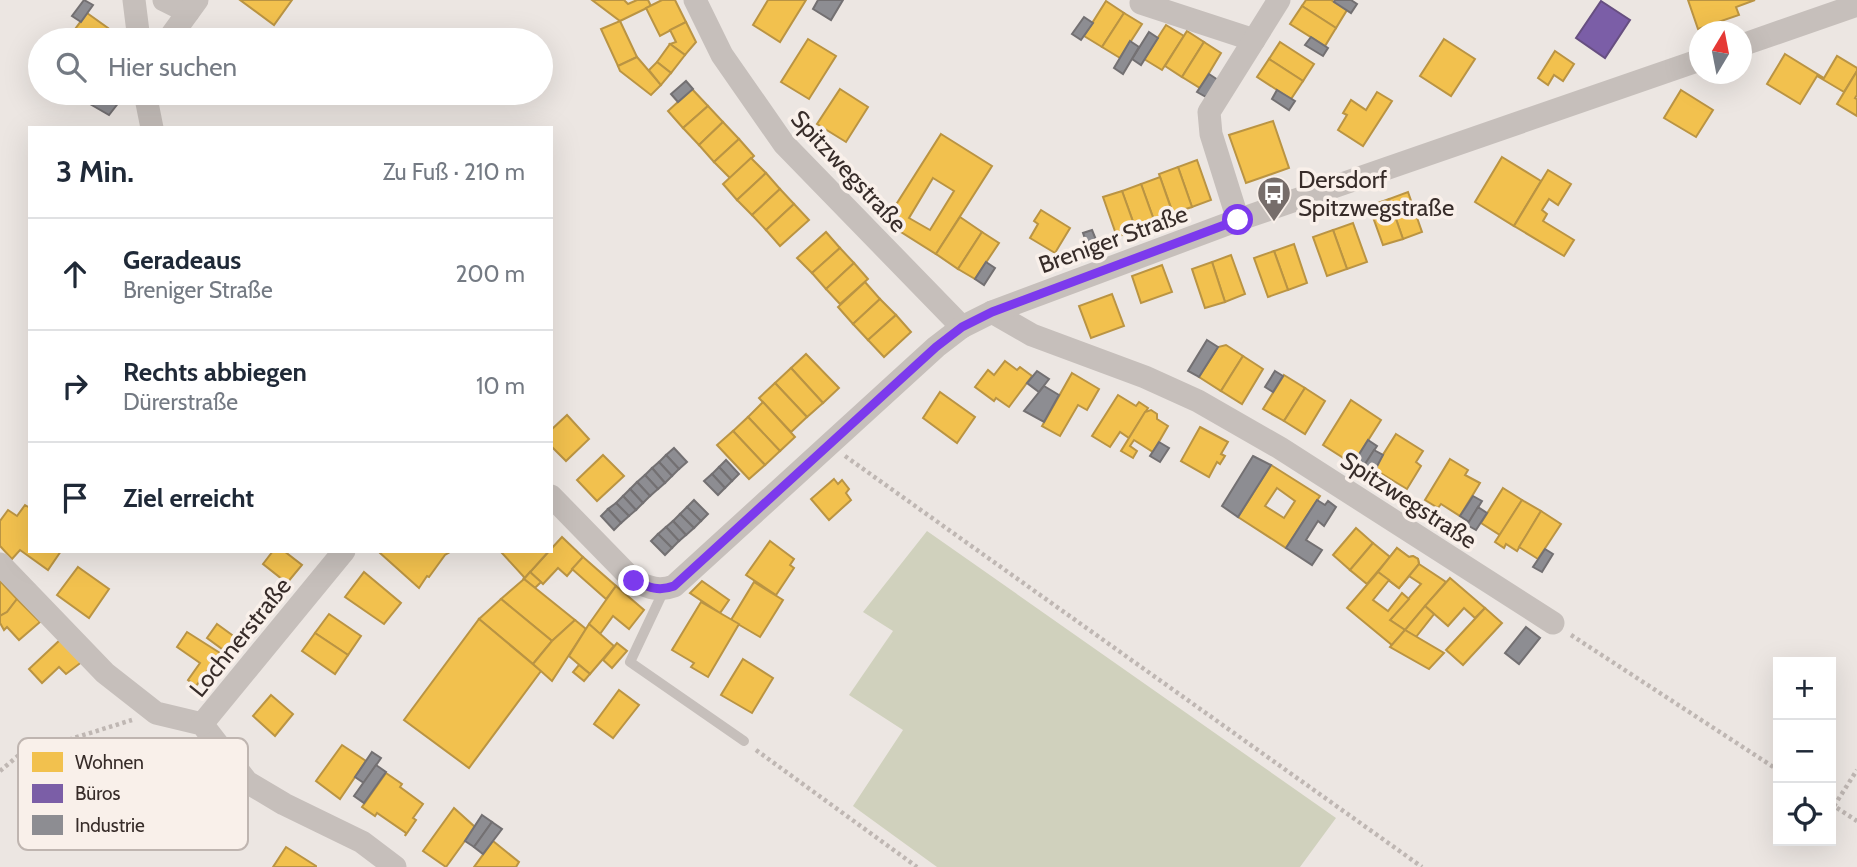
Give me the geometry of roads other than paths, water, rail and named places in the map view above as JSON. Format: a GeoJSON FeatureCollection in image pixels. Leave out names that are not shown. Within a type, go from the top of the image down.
{"type":"FeatureCollection","features":[{"type":"Feature","properties":{"kind":"street"},"geometry":{"type":"LineString","coordinates":[[134,0],[138,28]]}},
{"type":"Feature","properties":{"kind":"street"},"geometry":{"type":"LineString","coordinates":[[164,0],[192,6],[176,28]]}},
{"type":"Feature","properties":{"kind":"street","name":"Spitzwegstraße"},"geometry":{"type":"LineString","coordinates":[[695,0],[722,55],[784,144],[962,327]]}},
{"type":"Feature","properties":{"kind":"street"},"geometry":{"type":"LineString","coordinates":[[1238,220],[1212,134],[1209,112],[1279,0]]}},
{"type":"Feature","properties":{"kind":"street"},"geometry":{"type":"LineString","coordinates":[[1141,3],[1254,40]]}},
{"type":"Feature","properties":{"kind":"street"},"geometry":{"type":"LineString","coordinates":[[1752,41],[1857,5]]}},
{"type":"Feature","properties":{"kind":"street","name":"Breniger Straße"},"geometry":{"type":"LineString","coordinates":[[664,590],[674,586],[936,347],[962,327],[992,312],[1238,220],[1689,63]]}},
{"type":"Feature","properties":{"kind":"street"},"geometry":{"type":"LineString","coordinates":[[147,105],[152,126]]}},
{"type":"Feature","properties":{"kind":"street","name":"Spitzwegstraße"},"geometry":{"type":"LineString","coordinates":[[992,312],[1032,335],[1145,377],[1198,401],[1280,449],[1553,623]]}},
{"type":"Feature","properties":{"kind":"street"},"geometry":{"type":"LineString","coordinates":[[553,498],[634,581],[650,588],[664,590]]}},
{"type":"Feature","properties":{"kind":"street","name":"Lochnerstraße"},"geometry":{"type":"LineString","coordinates":[[202,724],[342,553]]}},
{"type":"Feature","properties":{"kind":"street"},"geometry":{"type":"LineString","coordinates":[[0,564],[105,673],[156,713],[202,724],[213,738]]}},
{"type":"Feature","properties":{"kind":"street"},"geometry":{"type":"LineString","coordinates":[[248,783],[284,804],[362,842],[395,867]]}},
{"type":"Feature","properties":{"kind":"lane"},"geometry":{"type":"LineString","coordinates":[[664,590],[631,662],[744,741]]}},
{"type":"Feature","properties":{"kind":"place","name":"Dersdorf Spitzwegstraße"},"geometry":{"type":"Point","coordinates":[1274,223]}}]}
